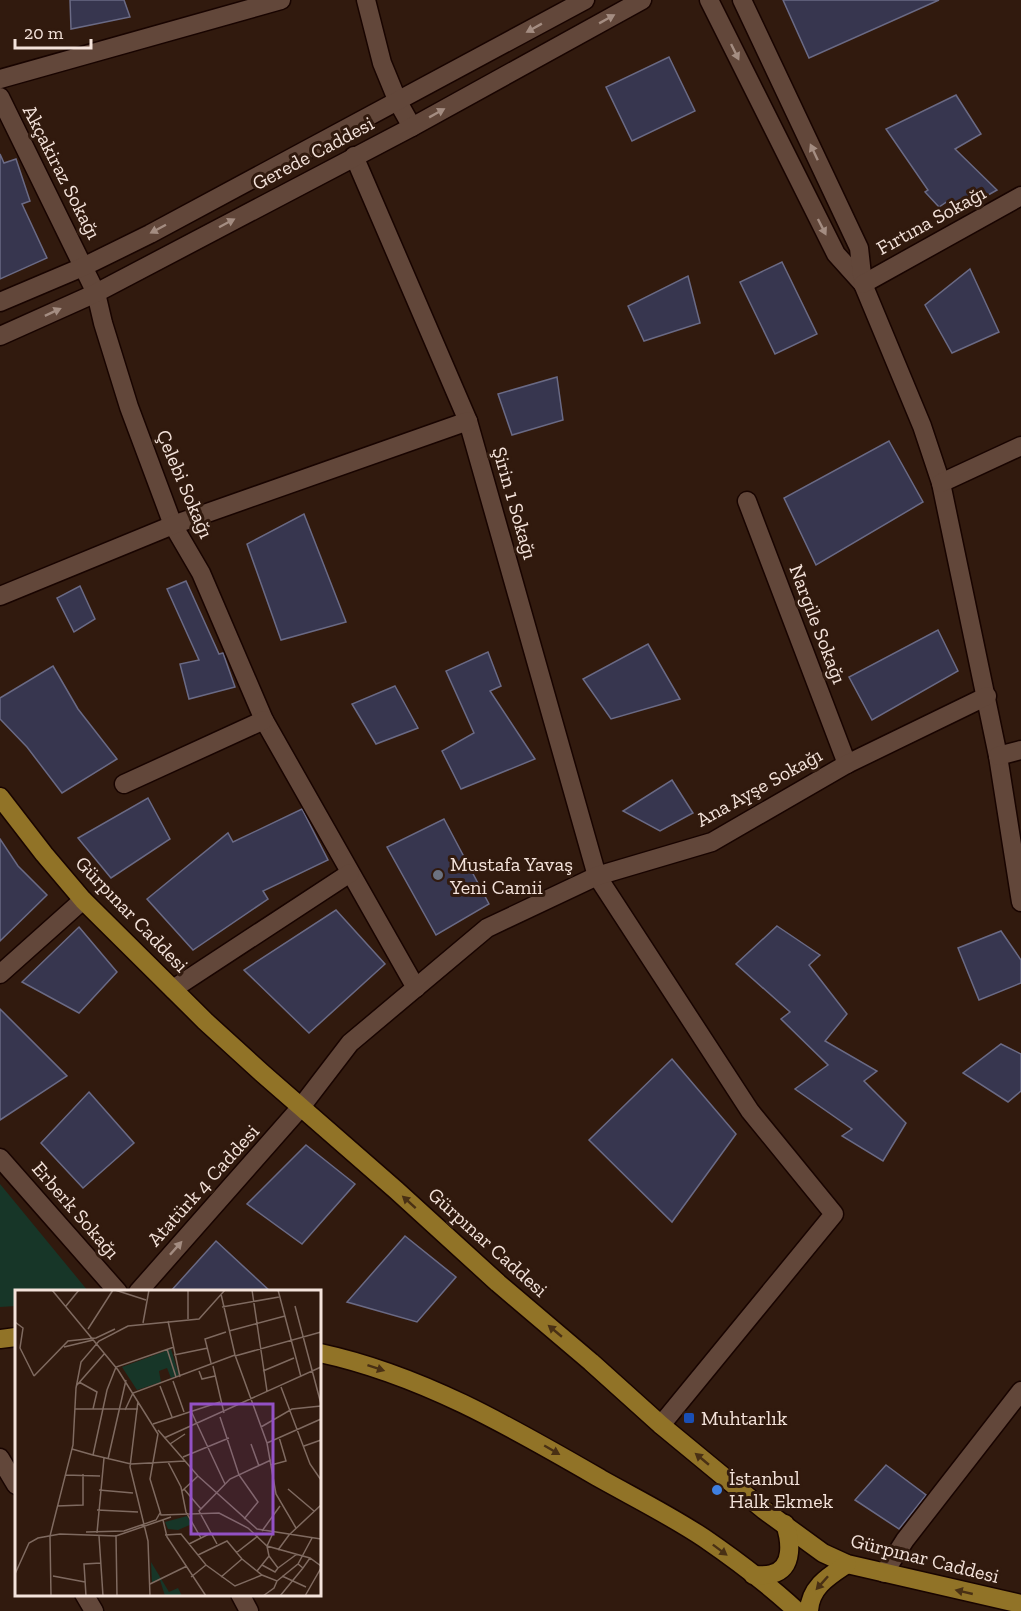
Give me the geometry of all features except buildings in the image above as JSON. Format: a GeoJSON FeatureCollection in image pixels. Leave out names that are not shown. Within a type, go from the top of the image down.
{"type":"FeatureCollection","features":[{"type":"Feature","properties":{"kind":"main road","name":"Gürpınar Caddesi"},"geometry":{"type":"LineString","coordinates":[[0,797],[83,900],[173,989],[498,1283],[661,1425],[764,1510],[823,1553],[847,1564],[1016,1606]]}},
{"type":"Feature","properties":{"kind":"main road"},"geometry":{"type":"LineString","coordinates":[[0,1340],[15,1338]]}},
{"type":"Feature","properties":{"kind":"main road"},"geometry":{"type":"LineString","coordinates":[[321,1353],[345,1358],[415,1382],[508,1425],[704,1538],[797,1611]]}},
{"type":"Feature","properties":{"kind":"main road"},"geometry":{"type":"LineString","coordinates":[[753,1575],[772,1574],[786,1563],[790,1550],[785,1524]]}},
{"type":"Feature","properties":{"kind":"main road"},"geometry":{"type":"LineString","coordinates":[[809,1611],[812,1596],[825,1578],[847,1564]]}},
{"type":"Feature","properties":{"kind":"street"},"geometry":{"type":"LineString","coordinates":[[0,79],[281,0]]}},
{"type":"Feature","properties":{"kind":"street"},"geometry":{"type":"LineString","coordinates":[[366,0],[382,63],[398,102],[412,127]]}},
{"type":"Feature","properties":{"kind":"street","name":"Gerede Caddesi"},"geometry":{"type":"LineString","coordinates":[[0,302],[85,266],[160,228],[585,0]]}},
{"type":"Feature","properties":{"kind":"street","name":"Gerede Caddesi"},"geometry":{"type":"LineString","coordinates":[[0,336],[96,292],[412,127],[642,0]]}},
{"type":"Feature","properties":{"kind":"street"},"geometry":{"type":"LineString","coordinates":[[709,0],[836,254],[863,284]]}},
{"type":"Feature","properties":{"kind":"street"},"geometry":{"type":"LineString","coordinates":[[742,0],[859,248],[863,284],[922,426],[941,483],[987,696],[1021,902]]}},
{"type":"Feature","properties":{"kind":"street","name":"Akçakiraz Sokağı"},"geometry":{"type":"LineString","coordinates":[[0,97],[96,292]]}},
{"type":"Feature","properties":{"kind":"street","name":"Şirin 1 Sokağı"},"geometry":{"type":"LineString","coordinates":[[354,156],[468,421],[597,876],[750,1111],[834,1214],[661,1425]]}},
{"type":"Feature","properties":{"kind":"street","name":"Fırtına Sokağı"},"geometry":{"type":"LineString","coordinates":[[863,284],[1021,196]]}},
{"type":"Feature","properties":{"kind":"street","name":"Çelebi Sokağı"},"geometry":{"type":"LineString","coordinates":[[96,292],[103,323],[129,407],[173,525],[201,573],[264,720],[416,988]]}},
{"type":"Feature","properties":{"kind":"street"},"geometry":{"type":"LineString","coordinates":[[0,596],[173,525],[468,421]]}},
{"type":"Feature","properties":{"kind":"street"},"geometry":{"type":"LineString","coordinates":[[941,483],[1021,446]]}},
{"type":"Feature","properties":{"kind":"street","name":"Nargile Sokağı"},"geometry":{"type":"LineString","coordinates":[[747,501],[847,764]]}},
{"type":"Feature","properties":{"kind":"street","name":"Ana Ayşe Sokağı"},"geometry":{"type":"LineString","coordinates":[[301,1107],[350,1043],[487,928],[597,876],[712,842],[847,764],[987,696]]}},
{"type":"Feature","properties":{"kind":"street"},"geometry":{"type":"LineString","coordinates":[[124,784],[264,720]]}},
{"type":"Feature","properties":{"kind":"street"},"geometry":{"type":"LineString","coordinates":[[998,756],[1021,750]]}},
{"type":"Feature","properties":{"kind":"street"},"geometry":{"type":"LineString","coordinates":[[173,989],[350,873]]}},
{"type":"Feature","properties":{"kind":"street"},"geometry":{"type":"LineString","coordinates":[[0,974],[83,900]]}},
{"type":"Feature","properties":{"kind":"street","name":"Atatürk 4 Caddesi"},"geometry":{"type":"LineString","coordinates":[[140,1290],[301,1107]]}},
{"type":"Feature","properties":{"kind":"street","name":"Erberk Sokağı"},"geometry":{"type":"LineString","coordinates":[[0,1158],[116,1290]]}},
{"type":"Feature","properties":{"kind":"street"},"geometry":{"type":"LineString","coordinates":[[884,1573],[905,1540],[1021,1390]]}},
{"type":"Feature","properties":{"kind":"street"},"geometry":{"type":"LineString","coordinates":[[0,1458],[15,1483]]}},
{"type":"Feature","properties":{"kind":"street"},"geometry":{"type":"LineString","coordinates":[[85,1596],[94,1611]]}},
{"type":"Feature","properties":{"kind":"green space"},"geometry":{"type":"Polygon","coordinates":[[[0,1184],[87,1290],[15,1290],[15,1306],[0,1307],[0,1184]]]}},
{"type":"Feature","properties":{"kind":"place","name":"Mustafa Yavaş Yeni Camii"},"geometry":{"type":"Point","coordinates":[438,875]}},
{"type":"Feature","properties":{"kind":"place","name":"Muhtarlık"},"geometry":{"type":"Point","coordinates":[689,1418]}},
{"type":"Feature","properties":{"kind":"place","name":"İstanbul Halk Ekmek"},"geometry":{"type":"Point","coordinates":[717,1490]}}]}
